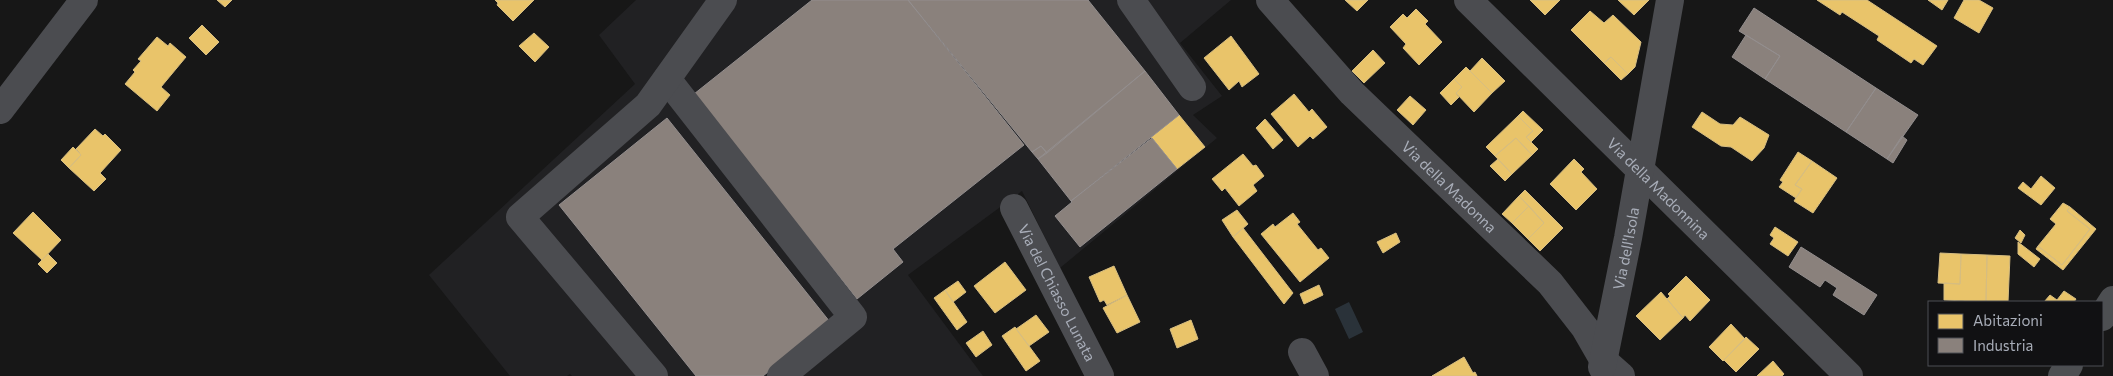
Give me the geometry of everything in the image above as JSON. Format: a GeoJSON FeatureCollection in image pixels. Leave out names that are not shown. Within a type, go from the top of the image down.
{"type":"FeatureCollection","features":[{"type":"Feature","properties":{"kind":"main road"},"geometry":{"type":"LineString","coordinates":[[2103,315],[2113,300]]}},
{"type":"Feature","properties":{"kind":"street"},"geometry":{"type":"LineString","coordinates":[[0,110],[84,0]]}},
{"type":"Feature","properties":{"kind":"street"},"geometry":{"type":"LineString","coordinates":[[654,376],[520,217],[648,105],[723,0]]}},
{"type":"Feature","properties":{"kind":"street"},"geometry":{"type":"LineString","coordinates":[[1131,0],[1192,87]]}},
{"type":"Feature","properties":{"kind":"street","name":"Via della Madonna"},"geometry":{"type":"LineString","coordinates":[[1270,0],[1352,93],[1550,283],[1585,328],[1609,370]]}},
{"type":"Feature","properties":{"kind":"street","name":"Via della Madonnina"},"geometry":{"type":"LineString","coordinates":[[1468,0],[1849,376]]}},
{"type":"Feature","properties":{"kind":"street","name":"Via dell'Isola"},"geometry":{"type":"LineString","coordinates":[[1609,370],[1640,169],[1670,0]]}},
{"type":"Feature","properties":{"kind":"street"},"geometry":{"type":"LineString","coordinates":[[667,79],[854,317],[781,376]]}},
{"type":"Feature","properties":{"kind":"street","name":"Via del Chiasso Lunata"},"geometry":{"type":"LineString","coordinates":[[1014,208],[1100,376]]}},
{"type":"Feature","properties":{"kind":"street"},"geometry":{"type":"LineString","coordinates":[[1302,352],[1315,376]]}},
{"type":"Feature","properties":{"kind":"shaded area"},"geometry":{"type":"Polygon","coordinates":[[[636,0],[1231,0],[1180,43],[1222,96],[1193,115],[1217,138],[1060,268],[1022,191],[908,275],[983,376],[572,376],[570,374],[567,376],[510,376],[429,275],[635,84],[599,35],[636,0]]]}},
{"type":"Feature","properties":{"kind":"shaded area"},"geometry":{"type":"Polygon","coordinates":[[[1349,302],[1363,332],[1349,339],[1335,309],[1349,302]]]}},
{"type":"Feature","properties":{"kind":"building: Abitazioni"},"geometry":{"type":"Polygon","coordinates":[[[217,0],[232,0],[225,7],[217,0]]]}},
{"type":"Feature","properties":{"kind":"building: Abitazioni"},"geometry":{"type":"Polygon","coordinates":[[[495,0],[534,0],[513,21],[497,5],[498,3],[495,0]]]}},
{"type":"Feature","properties":{"kind":"building: Abitazioni"},"geometry":{"type":"Polygon","coordinates":[[[1345,0],[1368,0],[1357,11],[1345,0]]]}},
{"type":"Feature","properties":{"kind":"building: Abitazioni"},"geometry":{"type":"Polygon","coordinates":[[[1530,0],[1560,0],[1545,15],[1530,0]]]}},
{"type":"Feature","properties":{"kind":"building: Abitazioni"},"geometry":{"type":"Polygon","coordinates":[[[1618,0],[1649,0],[1634,15],[1618,0]]]}},
{"type":"Feature","properties":{"kind":"building: Abitazioni"},"geometry":{"type":"Polygon","coordinates":[[[1817,0],[1867,0],[1937,46],[1923,65],[1914,59],[1911,63],[1877,40],[1879,36],[1842,12],[1840,15],[1817,0]]]}},
{"type":"Feature","properties":{"kind":"building: Abitazioni"},"geometry":{"type":"Polygon","coordinates":[[[1928,0],[1948,0],[1942,10],[1928,0]]]}},
{"type":"Feature","properties":{"kind":"building: Abitazioni"},"geometry":{"type":"Polygon","coordinates":[[[1964,0],[1979,0],[1993,8],[1979,33],[1954,18],[1964,0]]]}},
{"type":"Feature","properties":{"kind":"building: Abitazioni"},"geometry":{"type":"Polygon","coordinates":[[[1416,9],[1428,21],[1425,24],[1442,42],[1419,65],[1403,48],[1406,44],[1390,27],[1403,14],[1407,18],[1416,9]]]}},
{"type":"Feature","properties":{"kind":"building: Abitazioni"},"geometry":{"type":"Polygon","coordinates":[[[1590,11],[1604,23],[1613,15],[1641,42],[1635,67],[1628,74],[1611,57],[1604,63],[1571,30],[1590,11]]]}},
{"type":"Feature","properties":{"kind":"building: Abitazioni"},"geometry":{"type":"Polygon","coordinates":[[[202,25],[219,42],[206,55],[189,38],[202,25]]]}},
{"type":"Feature","properties":{"kind":"building: Abitazioni"},"geometry":{"type":"Polygon","coordinates":[[[534,33],[549,47],[535,62],[519,46],[534,33]]]}},
{"type":"Feature","properties":{"kind":"building: Abitazioni"},"geometry":{"type":"Polygon","coordinates":[[[1231,36],[1259,74],[1242,87],[1239,81],[1229,90],[1204,58],[1231,36]]]}},
{"type":"Feature","properties":{"kind":"building: Abitazioni"},"geometry":{"type":"Polygon","coordinates":[[[157,37],[168,46],[170,43],[186,57],[161,87],[170,95],[157,111],[125,84],[141,61],[138,59],[157,37]]]}},
{"type":"Feature","properties":{"kind":"building: Abitazioni"},"geometry":{"type":"Polygon","coordinates":[[[1373,50],[1385,63],[1364,83],[1352,71],[1373,50]]]}},
{"type":"Feature","properties":{"kind":"building: Abitazioni"},"geometry":{"type":"Polygon","coordinates":[[[1611,57],[1628,74],[1621,80],[1604,63],[1611,57]]]}},
{"type":"Feature","properties":{"kind":"building: Abitazioni"},"geometry":{"type":"Polygon","coordinates":[[[1482,58],[1505,81],[1492,93],[1470,71],[1482,58]]]}},
{"type":"Feature","properties":{"kind":"building: Abitazioni"},"geometry":{"type":"Polygon","coordinates":[[[1466,67],[1492,93],[1474,112],[1456,93],[1462,87],[1454,79],[1466,67]]]}},
{"type":"Feature","properties":{"kind":"building: Abitazioni"},"geometry":{"type":"Polygon","coordinates":[[[1454,79],[1462,87],[1456,93],[1459,97],[1451,105],[1440,93],[1454,79]]]}},
{"type":"Feature","properties":{"kind":"building: Abitazioni"},"geometry":{"type":"Polygon","coordinates":[[[1294,94],[1309,112],[1312,109],[1327,127],[1313,139],[1310,136],[1298,147],[1271,114],[1294,94]]]}},
{"type":"Feature","properties":{"kind":"building: Abitazioni"},"geometry":{"type":"Polygon","coordinates":[[[1410,96],[1426,110],[1413,125],[1397,110],[1410,96]]]}},
{"type":"Feature","properties":{"kind":"building: Abitazioni"},"geometry":{"type":"Polygon","coordinates":[[[1523,111],[1543,130],[1531,142],[1526,137],[1533,131],[1518,116],[1523,111]]]}},
{"type":"Feature","properties":{"kind":"building: Abitazioni"},"geometry":{"type":"Polygon","coordinates":[[[1702,112],[1720,124],[1733,125],[1740,117],[1769,135],[1764,148],[1752,161],[1731,147],[1721,146],[1692,127],[1702,112]]]}},
{"type":"Feature","properties":{"kind":"building: Abitazioni"},"geometry":{"type":"Polygon","coordinates":[[[1179,115],[1205,147],[1177,169],[1151,137],[1179,115]]]}},
{"type":"Feature","properties":{"kind":"building: Abitazioni"},"geometry":{"type":"Polygon","coordinates":[[[1518,116],[1533,131],[1526,137],[1538,149],[1532,155],[1516,138],[1495,156],[1486,147],[1518,116]]]}},
{"type":"Feature","properties":{"kind":"building: Abitazioni"},"geometry":{"type":"Polygon","coordinates":[[[1265,119],[1283,140],[1273,149],[1256,128],[1265,119]]]}},
{"type":"Feature","properties":{"kind":"building: Abitazioni"},"geometry":{"type":"Polygon","coordinates":[[[95,129],[103,136],[105,134],[121,150],[100,173],[106,179],[94,191],[69,168],[81,155],[76,149],[95,129]]]}},
{"type":"Feature","properties":{"kind":"building: Abitazioni"},"geometry":{"type":"Polygon","coordinates":[[[1516,138],[1532,155],[1512,174],[1495,156],[1516,138]]]}},
{"type":"Feature","properties":{"kind":"building: Abitazioni"},"geometry":{"type":"Polygon","coordinates":[[[73,147],[81,155],[69,168],[61,160],[73,147]]]}},
{"type":"Feature","properties":{"kind":"building: Abitazioni"},"geometry":{"type":"Polygon","coordinates":[[[1798,152],[1812,161],[1795,185],[1802,189],[1796,198],[1779,187],[1783,182],[1780,180],[1798,152]]]}},
{"type":"Feature","properties":{"kind":"building: Abitazioni"},"geometry":{"type":"Polygon","coordinates":[[[1243,154],[1253,166],[1256,165],[1264,176],[1253,185],[1257,191],[1239,206],[1225,188],[1222,191],[1212,179],[1243,154]]]}},
{"type":"Feature","properties":{"kind":"building: Abitazioni"},"geometry":{"type":"Polygon","coordinates":[[[1498,159],[1512,174],[1505,181],[1490,166],[1498,159]]]}},
{"type":"Feature","properties":{"kind":"building: Abitazioni"},"geometry":{"type":"Polygon","coordinates":[[[1574,159],[1584,169],[1581,172],[1597,189],[1576,210],[1550,184],[1574,159]]]}},
{"type":"Feature","properties":{"kind":"building: Abitazioni"},"geometry":{"type":"Polygon","coordinates":[[[1812,161],[1837,178],[1813,213],[1794,201],[1802,189],[1795,185],[1812,161]]]}},
{"type":"Feature","properties":{"kind":"building: Abitazioni"},"geometry":{"type":"Polygon","coordinates":[[[2041,176],[2055,188],[2041,205],[2018,188],[2023,182],[2031,189],[2041,176]]]}},
{"type":"Feature","properties":{"kind":"building: Abitazioni"},"geometry":{"type":"Polygon","coordinates":[[[1525,190],[1563,228],[1540,251],[1528,239],[1544,223],[1519,196],[1525,190]]]}},
{"type":"Feature","properties":{"kind":"building: Abitazioni"},"geometry":{"type":"Polygon","coordinates":[[[1519,196],[1529,206],[1512,223],[1502,214],[1519,196]]]}},
{"type":"Feature","properties":{"kind":"building: Abitazioni"},"geometry":{"type":"Polygon","coordinates":[[[2063,203],[2070,207],[2067,211],[2090,229],[2062,265],[2038,246],[2056,224],[2050,219],[2063,203]]]}},
{"type":"Feature","properties":{"kind":"building: Abitazioni"},"geometry":{"type":"Polygon","coordinates":[[[1529,206],[1544,223],[1528,239],[1512,223],[1529,206]]]}},
{"type":"Feature","properties":{"kind":"building: Abitazioni"},"geometry":{"type":"Polygon","coordinates":[[[2070,207],[2096,229],[2063,270],[2036,249],[2038,246],[2062,265],[2090,229],[2067,211],[2070,207]]]}},
{"type":"Feature","properties":{"kind":"building: Abitazioni"},"geometry":{"type":"Polygon","coordinates":[[[1237,210],[1248,224],[1233,237],[1222,220],[1237,210]]]}},
{"type":"Feature","properties":{"kind":"building: Abitazioni"},"geometry":{"type":"Polygon","coordinates":[[[33,212],[61,240],[42,260],[13,233],[33,212]]]}},
{"type":"Feature","properties":{"kind":"building: Abitazioni"},"geometry":{"type":"Polygon","coordinates":[[[1293,213],[1300,222],[1297,224],[1318,250],[1321,248],[1329,258],[1300,282],[1261,234],[1273,224],[1275,227],[1293,213]]]}},
{"type":"Feature","properties":{"kind":"building: Abitazioni"},"geometry":{"type":"Polygon","coordinates":[[[1775,227],[1798,242],[1788,256],[1770,244],[1774,238],[1770,235],[1775,227]]]}},
{"type":"Feature","properties":{"kind":"building: Abitazioni"},"geometry":{"type":"Polygon","coordinates":[[[1243,228],[1293,293],[1284,304],[1233,237],[1243,228]]]}},
{"type":"Feature","properties":{"kind":"building: Abitazioni"},"geometry":{"type":"Polygon","coordinates":[[[2020,230],[2025,235],[2021,243],[2015,238],[2020,230]]]}},
{"type":"Feature","properties":{"kind":"building: Abitazioni"},"geometry":{"type":"Polygon","coordinates":[[[1396,233],[1400,242],[1383,253],[1377,242],[1396,233]]]}},
{"type":"Feature","properties":{"kind":"building: Abitazioni"},"geometry":{"type":"Polygon","coordinates":[[[2018,242],[2040,259],[2034,267],[2018,254],[2018,242]]]}},
{"type":"Feature","properties":{"kind":"building: Abitazioni"},"geometry":{"type":"Polygon","coordinates":[[[1940,253],[1961,254],[1960,284],[1938,283],[1940,253]]]}},
{"type":"Feature","properties":{"kind":"building: Abitazioni"},"geometry":{"type":"Polygon","coordinates":[[[48,254],[57,263],[47,273],[38,264],[48,254]]]}},
{"type":"Feature","properties":{"kind":"building: Abitazioni"},"geometry":{"type":"Polygon","coordinates":[[[1961,254],[1987,255],[1986,301],[1944,300],[1944,283],[1960,284],[1961,254]]]}},
{"type":"Feature","properties":{"kind":"building: Abitazioni"},"geometry":{"type":"Polygon","coordinates":[[[1987,255],[2010,256],[2008,301],[1986,301],[1987,255]]]}},
{"type":"Feature","properties":{"kind":"building: Abitazioni"},"geometry":{"type":"Polygon","coordinates":[[[1005,262],[1026,290],[995,313],[974,286],[1005,262]]]}},
{"type":"Feature","properties":{"kind":"building: Abitazioni"},"geometry":{"type":"Polygon","coordinates":[[[1114,266],[1127,295],[1107,305],[1104,300],[1100,302],[1089,277],[1114,266]]]}},
{"type":"Feature","properties":{"kind":"building: Abitazioni"},"geometry":{"type":"Polygon","coordinates":[[[1686,276],[1710,300],[1690,321],[1685,315],[1683,318],[1667,299],[1670,296],[1668,294],[1686,276]]]}},
{"type":"Feature","properties":{"kind":"building: Abitazioni"},"geometry":{"type":"Polygon","coordinates":[[[958,281],[966,292],[953,302],[945,290],[958,281]]]}},
{"type":"Feature","properties":{"kind":"building: Abitazioni"},"geometry":{"type":"Polygon","coordinates":[[[1319,285],[1323,295],[1304,304],[1300,294],[1319,285]]]}},
{"type":"Feature","properties":{"kind":"building: Abitazioni"},"geometry":{"type":"Polygon","coordinates":[[[945,290],[967,322],[957,330],[934,298],[945,290]]]}},
{"type":"Feature","properties":{"kind":"building: Abitazioni"},"geometry":{"type":"Polygon","coordinates":[[[2064,291],[2076,299],[2075,301],[2045,301],[2050,295],[2057,300],[2064,291]]]}},
{"type":"Feature","properties":{"kind":"building: Abitazioni"},"geometry":{"type":"Polygon","coordinates":[[[1661,292],[1683,318],[1660,340],[1636,316],[1661,292]]]}},
{"type":"Feature","properties":{"kind":"building: Abitazioni"},"geometry":{"type":"Polygon","coordinates":[[[1127,295],[1140,322],[1117,333],[1103,308],[1127,295]]]}},
{"type":"Feature","properties":{"kind":"building: Abitazioni"},"geometry":{"type":"Polygon","coordinates":[[[1036,315],[1049,332],[1029,346],[1016,329],[1036,315]]]}},
{"type":"Feature","properties":{"kind":"building: Abitazioni"},"geometry":{"type":"Polygon","coordinates":[[[1191,320],[1198,339],[1177,348],[1170,329],[1191,320]]]}},
{"type":"Feature","properties":{"kind":"building: Abitazioni"},"geometry":{"type":"Polygon","coordinates":[[[1731,324],[1745,339],[1723,361],[1709,347],[1731,324]]]}},
{"type":"Feature","properties":{"kind":"building: Abitazioni"},"geometry":{"type":"Polygon","coordinates":[[[1015,327],[1040,361],[1026,371],[1002,336],[1015,327]]]}},
{"type":"Feature","properties":{"kind":"building: Abitazioni"},"geometry":{"type":"Polygon","coordinates":[[[983,331],[992,345],[976,357],[966,343],[983,331]]]}},
{"type":"Feature","properties":{"kind":"building: Abitazioni"},"geometry":{"type":"Polygon","coordinates":[[[1746,337],[1759,349],[1736,372],[1724,360],[1746,337]]]}},
{"type":"Feature","properties":{"kind":"building: Abitazioni"},"geometry":{"type":"Polygon","coordinates":[[[1464,357],[1473,373],[1475,372],[1477,376],[1432,376],[1464,357]]]}},
{"type":"Feature","properties":{"kind":"building: Abitazioni"},"geometry":{"type":"Polygon","coordinates":[[[1773,361],[1784,374],[1782,376],[1757,376],[1773,361]]]}},
{"type":"Feature","properties":{"kind":"building: Industria"},"geometry":{"type":"Polygon","coordinates":[[[812,0],[908,0],[1024,145],[893,249],[903,262],[857,299],[694,94],[812,0]]]}},
{"type":"Feature","properties":{"kind":"building: Industria"},"geometry":{"type":"Polygon","coordinates":[[[908,0],[1088,0],[1145,71],[1047,153],[1041,146],[1032,152],[908,0]]]}},
{"type":"Feature","properties":{"kind":"building: Industria"},"geometry":{"type":"Polygon","coordinates":[[[1754,8],[1876,88],[1846,132],[1765,79],[1780,56],[1739,31],[1754,8]]]}},
{"type":"Feature","properties":{"kind":"building: Industria"},"geometry":{"type":"Polygon","coordinates":[[[1746,35],[1780,56],[1765,79],[1732,57],[1746,35]]]}},
{"type":"Feature","properties":{"kind":"building: Industria"},"geometry":{"type":"Polygon","coordinates":[[[1145,71],[1179,115],[1071,201],[1038,159],[1145,71]]]}},
{"type":"Feature","properties":{"kind":"building: Industria"},"geometry":{"type":"Polygon","coordinates":[[[1876,88],[1918,115],[1887,159],[1846,132],[1876,88]]]}},
{"type":"Feature","properties":{"kind":"building: Industria"},"geometry":{"type":"Polygon","coordinates":[[[667,118],[830,322],[763,376],[696,376],[559,205],[667,118]]]}},
{"type":"Feature","properties":{"kind":"building: Industria"},"geometry":{"type":"Polygon","coordinates":[[[1902,136],[1907,140],[1893,163],[1887,159],[1902,136]]]}},
{"type":"Feature","properties":{"kind":"building: Industria"},"geometry":{"type":"Polygon","coordinates":[[[1152,138],[1177,169],[1080,247],[1055,216],[1071,201],[1152,138]]]}},
{"type":"Feature","properties":{"kind":"building: Industria"},"geometry":{"type":"Polygon","coordinates":[[[1041,146],[1047,153],[1038,159],[1032,152],[1041,146]]]}},
{"type":"Feature","properties":{"kind":"building: Industria"},"geometry":{"type":"Polygon","coordinates":[[[1801,247],[1877,295],[1864,315],[1833,295],[1837,288],[1825,280],[1820,287],[1789,267],[1801,247]]]}}]}
